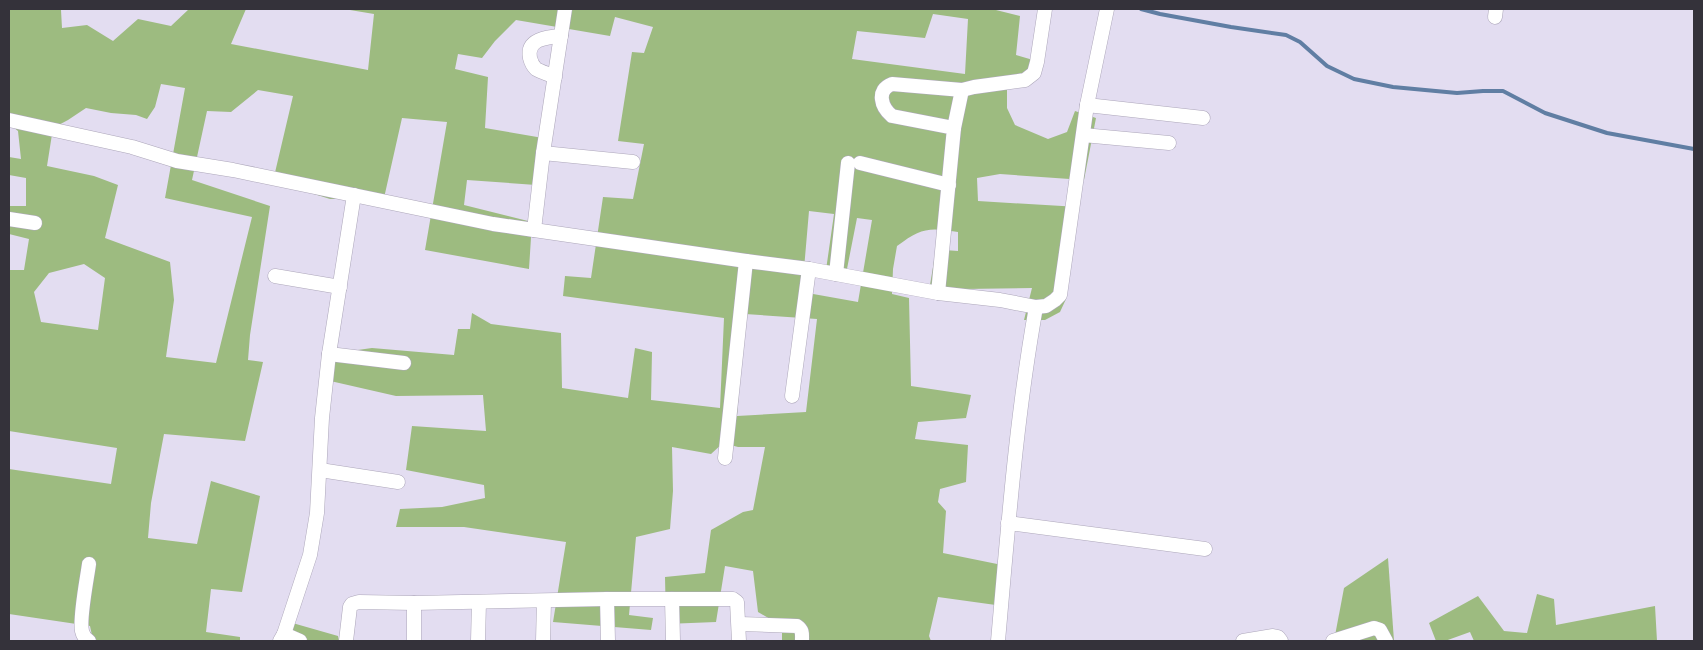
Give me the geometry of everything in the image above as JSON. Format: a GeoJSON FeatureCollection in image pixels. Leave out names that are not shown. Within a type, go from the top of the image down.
{"type":"FeatureCollection","features":[{"type":"Feature","properties":{"kind":"street"},"geometry":{"type":"LineString","coordinates":[[534,230],[543,153],[565,9]]}},
{"type":"Feature","properties":{"kind":"street"},"geometry":{"type":"LineString","coordinates":[[954,128],[892,116],[886,112],[881,98],[882,92],[885,87],[892,84],[962,90],[974,86],[1025,80],[1034,73],[1038,62],[1045,9]]}},
{"type":"Feature","properties":{"kind":"street"},"geometry":{"type":"LineString","coordinates":[[9,120],[132,147],[177,161],[233,170],[493,224],[810,269],[938,293],[1000,300],[1036,307],[1046,306],[1060,294],[1087,105],[1106,9]]}},
{"type":"Feature","properties":{"kind":"street"},"geometry":{"type":"LineString","coordinates":[[555,77],[535,68],[529,54],[531,47],[536,41],[543,38],[561,36]]}},
{"type":"Feature","properties":{"kind":"street"},"geometry":{"type":"LineString","coordinates":[[938,293],[954,128],[962,90]]}},
{"type":"Feature","properties":{"kind":"street"},"geometry":{"type":"LineString","coordinates":[[1087,105],[1204,118]]}},
{"type":"Feature","properties":{"kind":"street"},"geometry":{"type":"LineString","coordinates":[[1083,135],[1169,142]]}},
{"type":"Feature","properties":{"kind":"street"},"geometry":{"type":"LineString","coordinates":[[543,153],[633,162]]}},
{"type":"Feature","properties":{"kind":"street"},"geometry":{"type":"LineString","coordinates":[[836,274],[854,163],[949,185]]}},
{"type":"Feature","properties":{"kind":"street"},"geometry":{"type":"LineString","coordinates":[[300,641],[282,638],[310,555],[318,513],[322,418],[329,354],[354,195]]}},
{"type":"Feature","properties":{"kind":"street"},"geometry":{"type":"LineString","coordinates":[[9,219],[35,223]]}},
{"type":"Feature","properties":{"kind":"street"},"geometry":{"type":"LineString","coordinates":[[725,458],[746,261]]}},
{"type":"Feature","properties":{"kind":"street"},"geometry":{"type":"LineString","coordinates":[[792,396],[810,269]]}},
{"type":"Feature","properties":{"kind":"street"},"geometry":{"type":"LineString","coordinates":[[275,276],[340,287]]}},
{"type":"Feature","properties":{"kind":"street"},"geometry":{"type":"LineString","coordinates":[[998,641],[1022,391],[1036,307]]}},
{"type":"Feature","properties":{"kind":"street"},"geometry":{"type":"LineString","coordinates":[[329,354],[404,363]]}},
{"type":"Feature","properties":{"kind":"street"},"geometry":{"type":"LineString","coordinates":[[320,470],[398,482]]}},
{"type":"Feature","properties":{"kind":"street"},"geometry":{"type":"LineString","coordinates":[[1008,523],[1205,549]]}},
{"type":"Feature","properties":{"kind":"street"},"geometry":{"type":"LineString","coordinates":[[89,564],[82,632],[89,641]]}},
{"type":"Feature","properties":{"kind":"street"},"geometry":{"type":"LineString","coordinates":[[607,599],[608,641]]}},
{"type":"Feature","properties":{"kind":"street"},"geometry":{"type":"LineString","coordinates":[[672,599],[673,641]]}},
{"type":"Feature","properties":{"kind":"street"},"geometry":{"type":"LineString","coordinates":[[346,641],[350,607],[352,604],[359,602],[733,599],[737,602],[740,641]]}},
{"type":"Feature","properties":{"kind":"street"},"geometry":{"type":"LineString","coordinates":[[543,641],[544,601]]}},
{"type":"Feature","properties":{"kind":"street"},"geometry":{"type":"LineString","coordinates":[[478,641],[479,602]]}},
{"type":"Feature","properties":{"kind":"street"},"geometry":{"type":"LineString","coordinates":[[414,603],[414,641]]}},
{"type":"Feature","properties":{"kind":"street"},"geometry":{"type":"LineString","coordinates":[[740,624],[797,626],[801,629],[802,641]]}},
{"type":"Feature","properties":{"kind":"street"},"geometry":{"type":"LineString","coordinates":[[1333,641],[1374,628],[1380,630],[1386,641]]}},
{"type":"Feature","properties":{"kind":"street"},"geometry":{"type":"LineString","coordinates":[[1243,641],[1273,636],[1278,637],[1282,641]]}},
{"type":"Feature","properties":{"kind":"green space"},"geometry":{"type":"Polygon","coordinates":[[[9,9],[64,9],[61,10],[62,28],[87,25],[113,41],[138,19],[171,26],[189,9],[246,9],[231,44],[368,70],[374,14],[344,9],[992,9],[1020,16],[1016,55],[1033,60],[1032,79],[1007,80],[1007,108],[1015,125],[1048,139],[1067,132],[1075,111],[1096,118],[1084,180],[1000,174],[977,178],[978,201],[1079,207],[1066,299],[1060,312],[1045,320],[1024,320],[1032,288],[962,289],[930,285],[934,261],[944,250],[958,251],[958,232],[932,229],[919,232],[897,246],[893,269],[892,294],[909,298],[911,386],[971,395],[966,418],[918,422],[915,439],[968,445],[966,482],[940,489],[938,502],[946,511],[943,553],[1007,566],[1003,606],[938,597],[929,636],[931,641],[782,641],[782,626],[758,612],[753,571],[725,566],[716,622],[666,624],[665,577],[705,573],[711,530],[743,512],[753,510],[765,447],[738,447],[723,443],[711,454],[672,447],[673,491],[670,529],[636,537],[629,615],[653,618],[651,630],[553,622],[566,542],[464,527],[396,527],[400,509],[442,507],[485,498],[484,485],[406,470],[412,426],[486,431],[483,395],[396,396],[326,380],[329,354],[372,348],[454,355],[458,329],[470,329],[472,313],[491,324],[561,333],[562,388],[628,398],[635,348],[652,352],[651,400],[720,408],[724,318],[563,296],[565,276],[591,278],[603,197],[633,199],[644,144],[618,141],[632,52],[644,53],[653,27],[615,17],[610,36],[516,20],[495,41],[482,58],[458,54],[455,69],[488,77],[485,128],[543,138],[536,185],[467,180],[464,205],[532,222],[529,269],[425,250],[447,122],[402,118],[384,198],[330,199],[273,181],[293,96],[258,90],[231,112],[207,111],[192,180],[270,206],[250,335],[248,360],[263,362],[245,441],[164,434],[151,503],[148,538],[197,544],[211,481],[260,496],[242,592],[211,589],[206,632],[240,637],[240,641],[16,641],[93,640],[90,626],[9,614],[9,469],[111,484],[117,448],[9,431],[9,270],[24,270],[29,239],[9,234],[9,206],[26,206],[26,178],[9,175],[9,157],[21,159],[18,131],[9,124],[9,9]],[[933,14],[925,38],[857,31],[852,59],[965,74],[968,19],[933,14]],[[161,84],[155,107],[147,119],[136,115],[86,108],[53,128],[47,166],[94,176],[118,185],[105,238],[170,262],[174,300],[166,357],[216,363],[252,217],[165,198],[185,88],[161,84]],[[809,211],[802,292],[858,302],[872,220],[857,218],[845,279],[825,277],[834,214],[809,211]],[[84,264],[49,273],[34,292],[41,322],[98,330],[105,278],[84,264]],[[745,314],[737,416],[806,412],[817,319],[745,314]]]}},
{"type":"Feature","properties":{"kind":"green space"},"geometry":{"type":"Polygon","coordinates":[[[1388,558],[1394,641],[1334,641],[1344,588],[1388,558]]]}},
{"type":"Feature","properties":{"kind":"green space"},"geometry":{"type":"Polygon","coordinates":[[[1537,594],[1554,599],[1556,625],[1655,606],[1657,641],[1474,641],[1470,632],[1445,641],[1436,641],[1429,623],[1478,596],[1504,631],[1527,633],[1537,594]]]}},
{"type":"Feature","properties":{"kind":"green space"},"geometry":{"type":"Polygon","coordinates":[[[289,622],[338,636],[339,641],[286,641],[289,622]]]}},
{"type":"Feature","properties":{"kind":"waterway"},"geometry":{"type":"LineString","coordinates":[[1141,9],[1231,27],[1286,35],[1300,42],[1327,66],[1354,79],[1393,87],[1457,93],[1503,91],[1545,113],[1607,133],[1694,149]]}}]}
